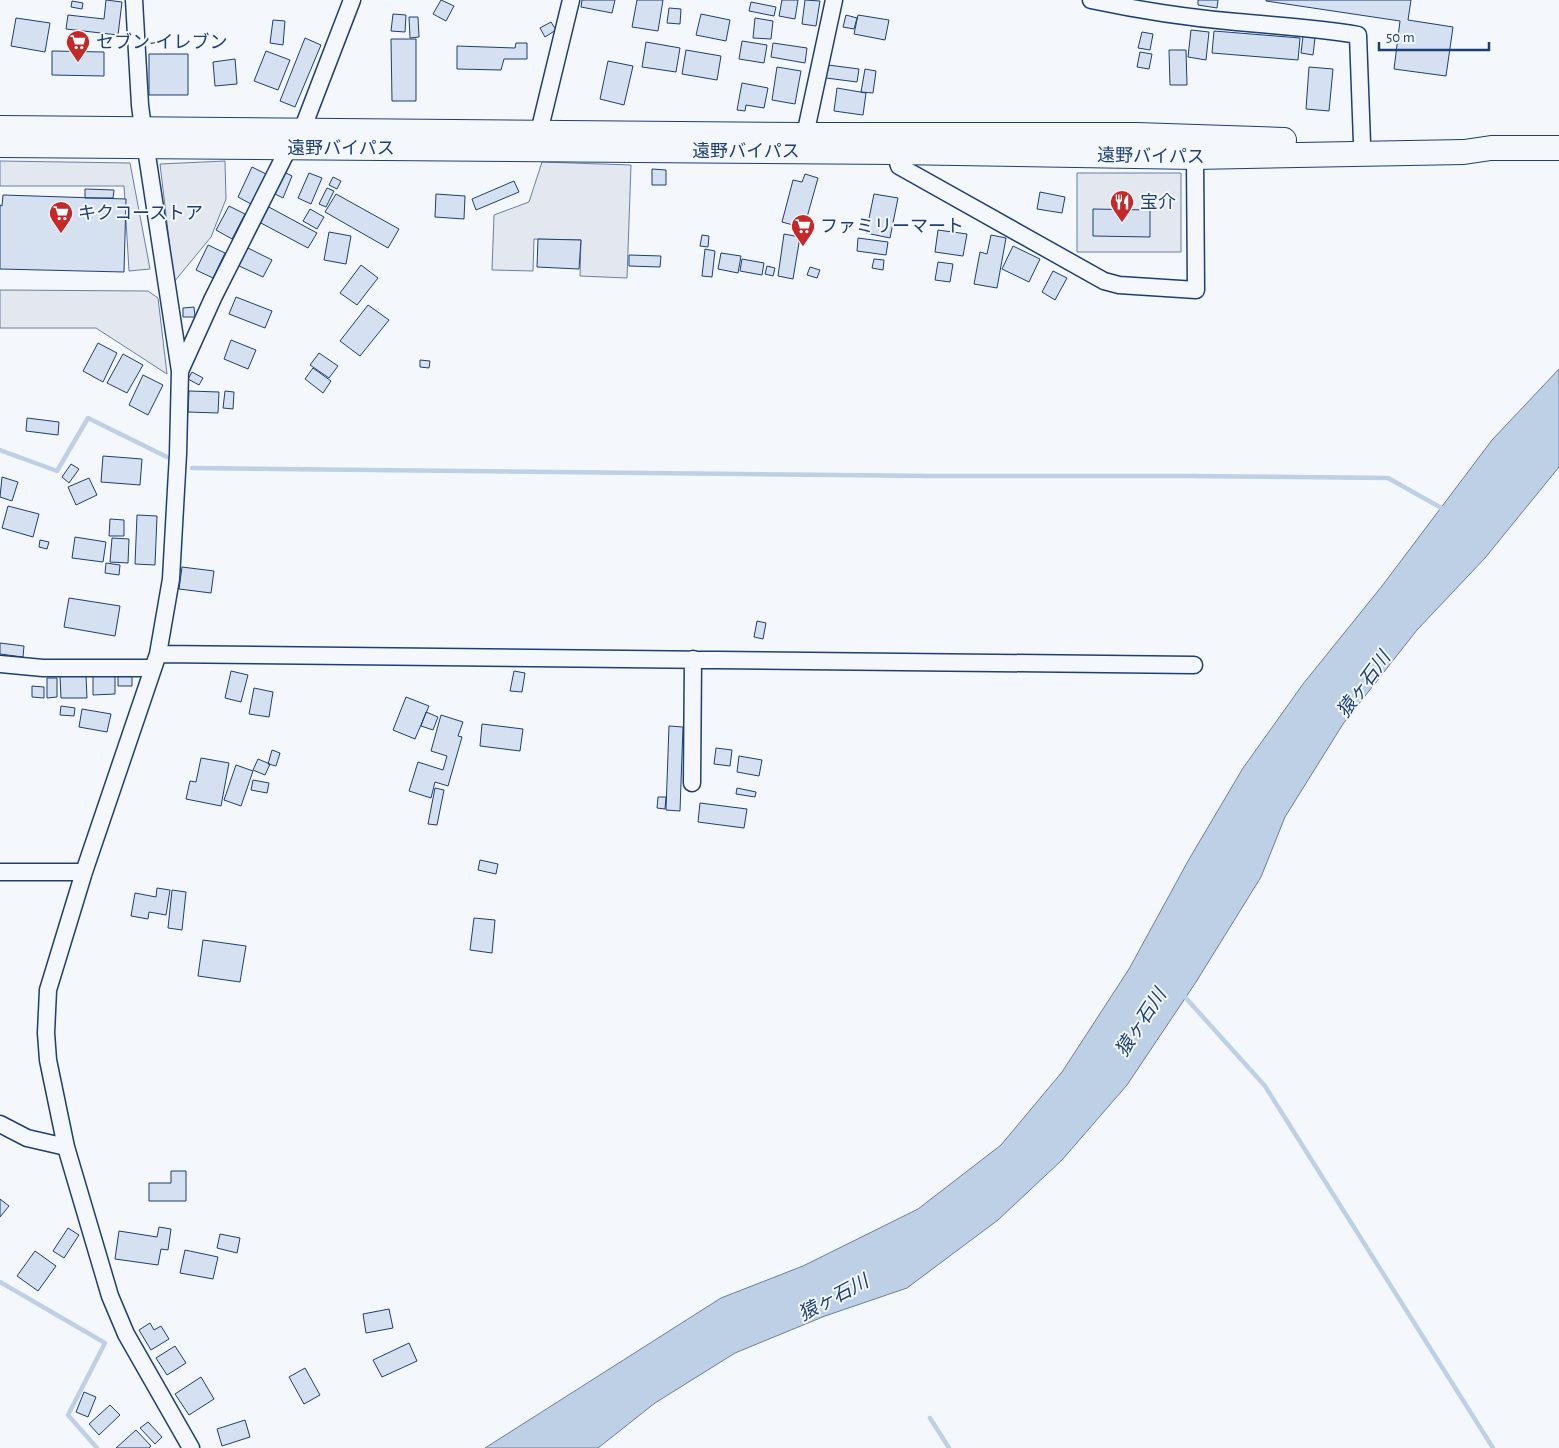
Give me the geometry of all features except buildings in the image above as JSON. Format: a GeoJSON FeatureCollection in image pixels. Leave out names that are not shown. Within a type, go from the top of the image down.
{"type":"FeatureCollection","features":[{"type":"Feature","properties":{"kind":"highway","name":"遠野バイパス"},"geometry":{"type":"LineString","coordinates":[[0,128],[144,138]]}},
{"type":"Feature","properties":{"kind":"highway","name":"遠野バイパス"},"geometry":{"type":"LineString","coordinates":[[296,139],[539,132],[805,135],[1137,135],[1465,145],[1491,148],[1559,148]]}},
{"type":"Feature","properties":{"kind":"highway","name":"遠野バイパス"},"geometry":{"type":"LineString","coordinates":[[0,145],[144,138],[296,139],[1195,157],[1464,152],[1491,148]]}},
{"type":"Feature","properties":{"kind":"street"},"geometry":{"type":"LineString","coordinates":[[134,0],[140,105],[144,138],[180,372],[178,454],[171,580],[166,617],[156,661],[84,872],[48,990],[46,1033],[48,1060],[66,1147],[110,1296],[126,1334],[191,1448]]}},
{"type":"Feature","properties":{"kind":"street"},"geometry":{"type":"LineString","coordinates":[[180,372],[213,298],[296,139],[352,0]]}},
{"type":"Feature","properties":{"kind":"street"},"geometry":{"type":"LineString","coordinates":[[539,132],[571,0]]}},
{"type":"Feature","properties":{"kind":"street"},"geometry":{"type":"LineString","coordinates":[[805,135],[834,0]]}},
{"type":"Feature","properties":{"kind":"street"},"geometry":{"type":"LineString","coordinates":[[1091,0],[1117,6],[1177,7],[1235,22],[1328,30],[1358,35],[1362,143]]}},
{"type":"Feature","properties":{"kind":"street"},"geometry":{"type":"LineString","coordinates":[[895,152],[899,166],[1104,281],[1119,285],[1196,290],[1195,157]]}},
{"type":"Feature","properties":{"kind":"street"},"geometry":{"type":"LineString","coordinates":[[692,783],[693,659]]}},
{"type":"Feature","properties":{"kind":"street"},"geometry":{"type":"LineString","coordinates":[[0,664],[43,668],[156,661],[693,659],[1194,665]]}},
{"type":"Feature","properties":{"kind":"street"},"geometry":{"type":"LineString","coordinates":[[0,872],[84,872]]}},
{"type":"Feature","properties":{"kind":"street"},"geometry":{"type":"LineString","coordinates":[[0,1124],[27,1138],[66,1147]]}},
{"type":"Feature","properties":{"kind":"shaded area"},"geometry":{"type":"Polygon","coordinates":[[[0,161],[130,163],[150,269],[129,271],[124,186],[0,186],[0,161]]]}},
{"type":"Feature","properties":{"kind":"shaded area"},"geometry":{"type":"Polygon","coordinates":[[[225,161],[226,199],[211,237],[174,282],[160,164],[225,161]]]}},
{"type":"Feature","properties":{"kind":"shaded area"},"geometry":{"type":"Polygon","coordinates":[[[542,162],[631,165],[627,278],[580,276],[581,240],[534,239],[533,271],[492,270],[494,215],[529,202],[542,162]]]}},
{"type":"Feature","properties":{"kind":"shaded area"},"geometry":{"type":"Polygon","coordinates":[[[1077,173],[1181,173],[1181,252],[1077,252],[1077,173]]]}},
{"type":"Feature","properties":{"kind":"shaded area"},"geometry":{"type":"Polygon","coordinates":[[[0,290],[148,291],[158,298],[167,374],[96,328],[0,328],[0,290]]]}},
{"type":"Feature","properties":{"kind":"water","name":"猿ヶ石川"},"geometry":{"type":"Polygon","coordinates":[[[1559,369],[1559,467],[1485,558],[1417,630],[1343,724],[1285,817],[1261,877],[1196,982],[1127,1085],[1062,1160],[998,1220],[907,1288],[825,1316],[735,1353],[655,1403],[598,1448],[485,1448],[721,1298],[803,1266],[918,1209],[1001,1145],[1062,1072],[1129,969],[1188,861],[1243,768],[1303,684],[1382,586],[1492,440],[1559,369]]]}},
{"type":"Feature","properties":{"kind":"waterway"},"geometry":{"type":"LineString","coordinates":[[0,450],[57,471],[88,418],[167,457]]}},
{"type":"Feature","properties":{"kind":"waterway"},"geometry":{"type":"LineString","coordinates":[[192,468],[931,476],[1388,478],[1445,510]]}},
{"type":"Feature","properties":{"kind":"waterway"},"geometry":{"type":"LineString","coordinates":[[1185,997],[1265,1086],[1493,1448]]}},
{"type":"Feature","properties":{"kind":"waterway"},"geometry":{"type":"LineString","coordinates":[[0,1282],[105,1343],[68,1415],[97,1448]]}},
{"type":"Feature","properties":{"kind":"waterway"},"geometry":{"type":"LineString","coordinates":[[930,1418],[949,1448]]}},
{"type":"Feature","properties":{"kind":"place","name":"セブン-イレブン"},"geometry":{"type":"Point","coordinates":[78,63]}},
{"type":"Feature","properties":{"kind":"place","name":"宝介"},"geometry":{"type":"Point","coordinates":[1122,223]}},
{"type":"Feature","properties":{"kind":"place","name":"キクコーストア"},"geometry":{"type":"Point","coordinates":[61,234]}},
{"type":"Feature","properties":{"kind":"place","name":"ファミリーマート"},"geometry":{"type":"Point","coordinates":[803,247]}}]}
